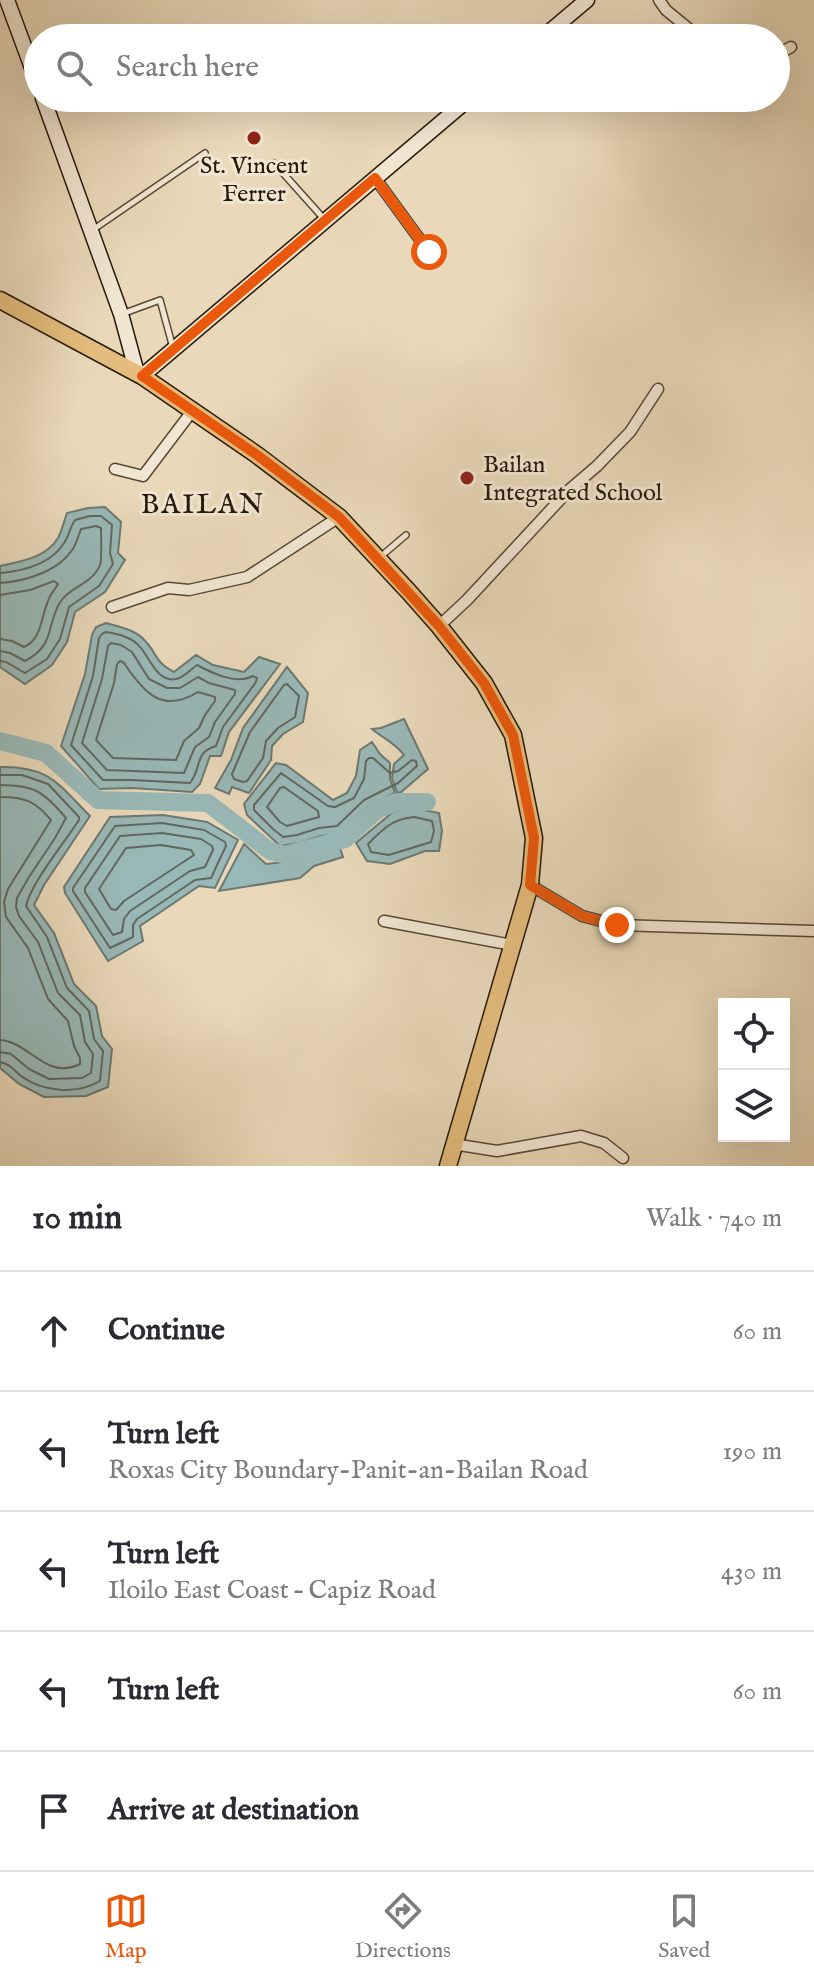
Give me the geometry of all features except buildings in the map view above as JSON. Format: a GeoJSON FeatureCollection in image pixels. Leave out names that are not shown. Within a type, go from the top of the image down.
{"type":"FeatureCollection","features":[{"type":"Feature","properties":{"kind":"main road"},"geometry":{"type":"LineString","coordinates":[[7,0],[24,46]]}},
{"type":"Feature","properties":{"kind":"main road"},"geometry":{"type":"LineString","coordinates":[[559,24],[587,0]]}},
{"type":"Feature","properties":{"kind":"main road"},"geometry":{"type":"LineString","coordinates":[[48,112],[140,374]]}},
{"type":"Feature","properties":{"kind":"main road"},"geometry":{"type":"LineString","coordinates":[[140,374],[453,112]]}},
{"type":"Feature","properties":{"kind":"main road"},"geometry":{"type":"LineString","coordinates":[[0,300],[140,374],[257,455],[339,517],[439,626],[484,683],[513,735],[534,838],[530,885],[448,1166]]}},
{"type":"Feature","properties":{"kind":"street"},"geometry":{"type":"LineString","coordinates":[[659,0],[683,24]]}},
{"type":"Feature","properties":{"kind":"street"},"geometry":{"type":"LineString","coordinates":[[375,178],[429,252]]}},
{"type":"Feature","properties":{"kind":"street"},"geometry":{"type":"LineString","coordinates":[[439,626],[569,490],[630,432],[658,389]]}},
{"type":"Feature","properties":{"kind":"street"},"geometry":{"type":"LineString","coordinates":[[115,469],[143,476],[193,410]]}},
{"type":"Feature","properties":{"kind":"street"},"geometry":{"type":"LineString","coordinates":[[112,607],[168,588],[189,590],[247,577],[339,517]]}},
{"type":"Feature","properties":{"kind":"street"},"geometry":{"type":"LineString","coordinates":[[530,885],[582,916],[617,925],[814,931]]}},
{"type":"Feature","properties":{"kind":"street"},"geometry":{"type":"LineString","coordinates":[[384,921],[512,945]]}},
{"type":"Feature","properties":{"kind":"street"},"geometry":{"type":"LineString","coordinates":[[453,1144],[497,1151],[581,1136],[604,1143],[623,1158]]}},
{"type":"Feature","properties":{"kind":"lane"},"geometry":{"type":"LineString","coordinates":[[92,231],[205,153]]}},
{"type":"Feature","properties":{"kind":"lane"},"geometry":{"type":"LineString","coordinates":[[274,163],[325,220]]}},
{"type":"Feature","properties":{"kind":"lane"},"geometry":{"type":"LineString","coordinates":[[121,314],[160,300],[173,349]]}},
{"type":"Feature","properties":{"kind":"lane"},"geometry":{"type":"LineString","coordinates":[[378,559],[406,535]]}},
{"type":"Feature","properties":{"kind":"water"},"geometry":{"type":"Polygon","coordinates":[[[105,507],[121,522],[118,553],[125,560],[105,592],[75,612],[67,642],[52,665],[25,684],[0,667],[0,566],[32,558],[47,550],[58,538],[67,513],[105,507]]]}},
{"type":"Feature","properties":{"kind":"water"},"geometry":{"type":"Polygon","coordinates":[[[106,623],[138,635],[160,662],[174,672],[196,655],[213,665],[244,672],[259,657],[280,664],[229,732],[221,756],[210,756],[200,784],[192,792],[99,789],[61,746],[85,674],[92,635],[96,627],[106,623]]]}},
{"type":"Feature","properties":{"kind":"water"},"geometry":{"type":"Polygon","coordinates":[[[287,667],[308,693],[303,722],[283,734],[272,746],[271,760],[249,793],[232,787],[229,794],[215,788],[231,760],[243,728],[287,667]]]}},
{"type":"Feature","properties":{"kind":"water"},"geometry":{"type":"Polygon","coordinates":[[[404,719],[428,769],[400,793],[392,778],[394,764],[404,755],[372,729],[404,719]]]}},
{"type":"Feature","properties":{"kind":"water"},"geometry":{"type":"Polygon","coordinates":[[[372,742],[390,763],[390,779],[395,793],[369,806],[340,834],[280,846],[247,815],[244,804],[276,763],[286,765],[333,800],[347,793],[356,776],[360,750],[372,742]]]}},
{"type":"Feature","properties":{"kind":"water"},"geometry":{"type":"Polygon","coordinates":[[[0,767],[31,770],[52,779],[90,816],[34,905],[54,933],[74,984],[96,1006],[102,1036],[112,1049],[108,1087],[86,1096],[44,1097],[19,1084],[0,1068],[0,767]]]}},
{"type":"Feature","properties":{"kind":"water"},"geometry":{"type":"Polygon","coordinates":[[[413,808],[439,813],[442,831],[439,851],[425,851],[390,864],[367,861],[356,843],[394,811],[413,808]]]}},
{"type":"Feature","properties":{"kind":"water"},"geometry":{"type":"Polygon","coordinates":[[[163,815],[207,822],[238,840],[215,888],[199,886],[140,926],[143,941],[108,961],[64,887],[110,817],[163,815]]]}},
{"type":"Feature","properties":{"kind":"water"},"geometry":{"type":"Polygon","coordinates":[[[244,844],[266,864],[293,861],[340,848],[343,857],[314,866],[300,878],[219,891],[244,844]]]}},
{"type":"Feature","properties":{"kind":"waterway"},"geometry":{"type":"LineString","coordinates":[[0,741],[46,753],[98,800],[208,803],[270,851],[285,855],[345,839],[378,809],[397,802],[427,802]]}},
{"type":"Feature","properties":{"kind":"place","name":"St. Vincent Ferrer"},"geometry":{"type":"Point","coordinates":[254,138]}},
{"type":"Feature","properties":{"kind":"place","name":"Bailan Integrated School"},"geometry":{"type":"Point","coordinates":[467,478]}},
{"type":"Feature","properties":{"kind":"district","name":"BAILAN"},"geometry":{"type":"Point","coordinates":[203,503]}},
{"type":"Feature","properties":{"kind":"route"},"geometry":{"type":"LineString","coordinates":[[429,252],[375,178],[142,376],[257,455],[339,517],[439,626],[484,683],[513,735],[534,838],[530,885],[582,916],[617,925]]}}]}
